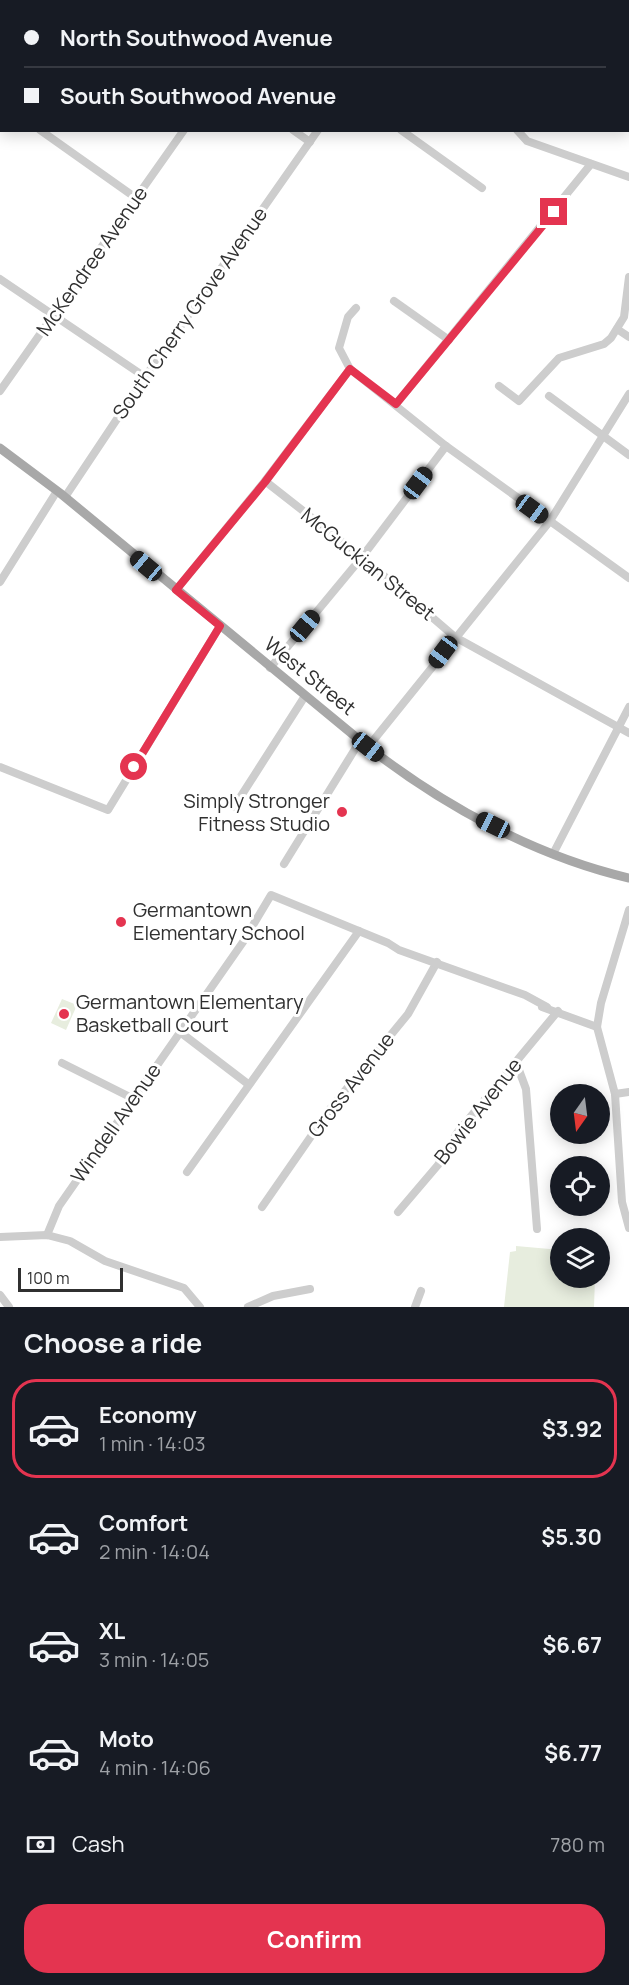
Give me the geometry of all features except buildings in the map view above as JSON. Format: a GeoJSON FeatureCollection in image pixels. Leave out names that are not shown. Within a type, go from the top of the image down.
{"type":"FeatureCollection","features":[{"type":"Feature","properties":{"kind":"main road","name":"West Street"},"geometry":{"type":"LineString","coordinates":[[0,448],[61,494],[270,668],[416,783],[463,810],[553,854],[589,869],[629,878]]}},
{"type":"Feature","properties":{"kind":"street"},"geometry":{"type":"LineString","coordinates":[[43,132],[136,198]]}},
{"type":"Feature","properties":{"kind":"street","name":"McKendree Avenue"},"geometry":{"type":"LineString","coordinates":[[0,391],[183,132]]}},
{"type":"Feature","properties":{"kind":"street"},"geometry":{"type":"LineString","coordinates":[[296,132],[310,142]]}},
{"type":"Feature","properties":{"kind":"street","name":"South Cherry Grove Avenue"},"geometry":{"type":"LineString","coordinates":[[0,582],[317,132]]}},
{"type":"Feature","properties":{"kind":"street"},"geometry":{"type":"LineString","coordinates":[[404,132],[482,188]]}},
{"type":"Feature","properties":{"kind":"street"},"geometry":{"type":"LineString","coordinates":[[519,132],[526,141],[629,177]]}},
{"type":"Feature","properties":{"kind":"street"},"geometry":{"type":"LineString","coordinates":[[396,404],[591,164]]}},
{"type":"Feature","properties":{"kind":"street"},"geometry":{"type":"LineString","coordinates":[[499,386],[519,401],[559,358],[604,344],[627,318],[629,277]]}},
{"type":"Feature","properties":{"kind":"street"},"geometry":{"type":"LineString","coordinates":[[0,279],[145,377]]}},
{"type":"Feature","properties":{"kind":"street"},"geometry":{"type":"LineString","coordinates":[[394,301],[449,340]]}},
{"type":"Feature","properties":{"kind":"street"},"geometry":{"type":"LineString","coordinates":[[356,308],[348,317],[339,348],[350,369],[446,446],[629,578]]}},
{"type":"Feature","properties":{"kind":"street"},"geometry":{"type":"LineString","coordinates":[[617,329],[629,337]]}},
{"type":"Feature","properties":{"kind":"street"},"geometry":{"type":"LineString","coordinates":[[176,590],[265,482],[350,369]]}},
{"type":"Feature","properties":{"kind":"street"},"geometry":{"type":"LineString","coordinates":[[368,747],[455,636],[550,521],[629,394]]}},
{"type":"Feature","properties":{"kind":"street"},"geometry":{"type":"LineString","coordinates":[[549,396],[602,437],[629,454]]}},
{"type":"Feature","properties":{"kind":"street"},"geometry":{"type":"LineString","coordinates":[[270,668],[362,557],[446,446]]}},
{"type":"Feature","properties":{"kind":"street","name":"McGuckian Street"},"geometry":{"type":"LineString","coordinates":[[265,482],[362,557],[455,636],[629,733]]}},
{"type":"Feature","properties":{"kind":"street"},"geometry":{"type":"LineString","coordinates":[[0,767],[108,810],[220,626]]}},
{"type":"Feature","properties":{"kind":"street"},"geometry":{"type":"LineString","coordinates":[[234,807],[305,696]]}},
{"type":"Feature","properties":{"kind":"street"},"geometry":{"type":"LineString","coordinates":[[553,854],[629,707]]}},
{"type":"Feature","properties":{"kind":"street"},"geometry":{"type":"LineString","coordinates":[[284,864],[360,741]]}},
{"type":"Feature","properties":{"kind":"street","name":"Windell Avenue"},"geometry":{"type":"LineString","coordinates":[[47,1235],[59,1206],[180,1032],[271,895],[359,931]]}},
{"type":"Feature","properties":{"kind":"street"},"geometry":{"type":"LineString","coordinates":[[629,910],[601,1003],[597,1027],[615,1094],[622,1202],[629,1228]]}},
{"type":"Feature","properties":{"kind":"street"},"geometry":{"type":"LineString","coordinates":[[187,1172],[359,931],[388,943],[401,945],[408,951],[597,1027]]}},
{"type":"Feature","properties":{"kind":"street","name":"Gross Avenue"},"geometry":{"type":"LineString","coordinates":[[262,1206],[330,1109],[408,1014],[437,962]]}},
{"type":"Feature","properties":{"kind":"street","name":"Bowie Avenue"},"geometry":{"type":"LineString","coordinates":[[398,1212],[438,1165],[457,1133],[558,1011]]}},
{"type":"Feature","properties":{"kind":"street"},"geometry":{"type":"LineString","coordinates":[[180,1032],[248,1084]]}},
{"type":"Feature","properties":{"kind":"street"},"geometry":{"type":"LineString","coordinates":[[516,1062],[526,1089],[537,1229]]}},
{"type":"Feature","properties":{"kind":"street"},"geometry":{"type":"LineString","coordinates":[[62,1063],[132,1098]]}},
{"type":"Feature","properties":{"kind":"street"},"geometry":{"type":"LineString","coordinates":[[615,1094],[629,1092]]}},
{"type":"Feature","properties":{"kind":"street"},"geometry":{"type":"LineString","coordinates":[[0,1236],[47,1235],[70,1241],[105,1262],[184,1288],[200,1307]]}},
{"type":"Feature","properties":{"kind":"street"},"geometry":{"type":"LineString","coordinates":[[248,1307],[273,1296],[310,1289]]}},
{"type":"Feature","properties":{"kind":"street"},"geometry":{"type":"LineString","coordinates":[[415,1307],[421,1291]]}},
{"type":"Feature","properties":{"kind":"street"},"geometry":{"type":"LineString","coordinates":[[0,1295],[9,1307]]}},
{"type":"Feature","properties":{"kind":"green space","name":"Germantown Elementary Basketball Court"},"geometry":{"type":"Polygon","coordinates":[[[62,999],[77,1005],[66,1030],[51,1023],[62,999]]]}},
{"type":"Feature","properties":{"kind":"green space"},"geometry":{"type":"Polygon","coordinates":[[[516,1246],[550,1249],[550,1288],[595,1288],[594,1307],[504,1307],[510,1252],[516,1251],[516,1246]]]}},
{"type":"Feature","properties":{"kind":"place","name":"Simply Stronger Fitness Studio"},"geometry":{"type":"Point","coordinates":[342,812]}},
{"type":"Feature","properties":{"kind":"place","name":"Germantown Elementary School"},"geometry":{"type":"Point","coordinates":[121,922]}},
{"type":"Feature","properties":{"kind":"place","name":"Germantown Elementary Basketball Court"},"geometry":{"type":"Point","coordinates":[64,1014]}},
{"type":"Feature","properties":{"kind":"route"},"geometry":{"type":"LineString","coordinates":[[134,767],[220,626],[176,590],[265,482],[350,369],[396,404],[554,212]]}}]}
